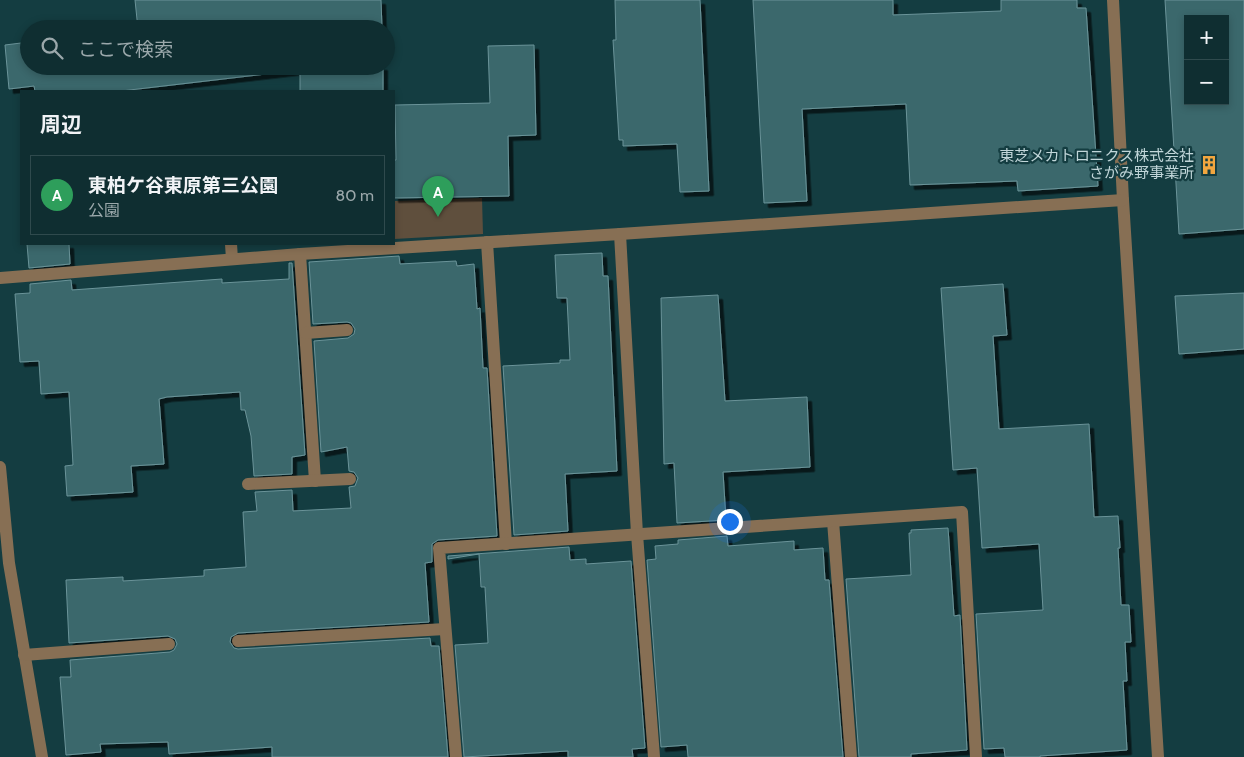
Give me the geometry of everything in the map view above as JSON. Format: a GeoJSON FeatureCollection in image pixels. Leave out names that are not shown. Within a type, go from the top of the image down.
{"type":"FeatureCollection","features":[{"type":"Feature","properties":{"kind":"street"},"geometry":{"type":"LineString","coordinates":[[1113,0],[1123,200],[1158,757]]}},
{"type":"Feature","properties":{"kind":"street"},"geometry":{"type":"LineString","coordinates":[[0,278],[300,254],[1123,200]]}},
{"type":"Feature","properties":{"kind":"street"},"geometry":{"type":"LineString","coordinates":[[620,234],[654,757]]}},
{"type":"Feature","properties":{"kind":"street"},"geometry":{"type":"LineString","coordinates":[[488,242],[506,544]]}},
{"type":"Feature","properties":{"kind":"street"},"geometry":{"type":"LineString","coordinates":[[231,245],[232,260]]}},
{"type":"Feature","properties":{"kind":"street"},"geometry":{"type":"LineString","coordinates":[[300,254],[315,481]]}},
{"type":"Feature","properties":{"kind":"street"},"geometry":{"type":"LineString","coordinates":[[306,333],[347,330]]}},
{"type":"Feature","properties":{"kind":"street"},"geometry":{"type":"LineString","coordinates":[[0,468],[9,563],[42,757]]}},
{"type":"Feature","properties":{"kind":"street"},"geometry":{"type":"LineString","coordinates":[[248,484],[350,479]]}},
{"type":"Feature","properties":{"kind":"street"},"geometry":{"type":"LineString","coordinates":[[456,757],[444,629],[439,548],[962,512],[976,757]]}},
{"type":"Feature","properties":{"kind":"street"},"geometry":{"type":"LineString","coordinates":[[833,521],[851,757]]}},
{"type":"Feature","properties":{"kind":"street"},"geometry":{"type":"LineString","coordinates":[[238,641],[444,629]]}},
{"type":"Feature","properties":{"kind":"street"},"geometry":{"type":"LineString","coordinates":[[24,654],[169,644]]}},
{"type":"Feature","properties":{"kind":"shaded area"},"geometry":{"type":"Polygon","coordinates":[[[482,198],[483,234],[395,239],[395,201],[482,198]]]}},
{"type":"Feature","properties":{"kind":"building"},"geometry":{"type":"Polygon","coordinates":[[[135,0],[381,0],[382,20],[137,20],[135,0]]]}},
{"type":"Feature","properties":{"kind":"building"},"geometry":{"type":"Polygon","coordinates":[[[615,0],[700,0],[709,191],[680,192],[677,144],[623,146],[623,140],[619,140],[613,40],[616,40],[615,0]]]}},
{"type":"Feature","properties":{"kind":"building"},"geometry":{"type":"Polygon","coordinates":[[[753,0],[893,0],[893,15],[1001,11],[1001,0],[1077,0],[1077,8],[1086,8],[1098,186],[1018,191],[1017,181],[910,185],[906,104],[802,109],[807,201],[764,203],[753,0]]]}},
{"type":"Feature","properties":{"kind":"building","name":"東芝メカトロニクス株式会社 さがみ野事業所"},"geometry":{"type":"Polygon","coordinates":[[[1165,0],[1244,0],[1244,229],[1179,234],[1165,0]]]}},
{"type":"Feature","properties":{"kind":"building"},"geometry":{"type":"Polygon","coordinates":[[[20,43],[20,75],[257,75],[130,90],[35,90],[34,86],[9,89],[5,45],[20,43]]]}},
{"type":"Feature","properties":{"kind":"building"},"geometry":{"type":"Polygon","coordinates":[[[534,45],[536,135],[508,136],[509,196],[395,198],[395,105],[490,103],[488,46],[534,45]]]}},
{"type":"Feature","properties":{"kind":"building"},"geometry":{"type":"Polygon","coordinates":[[[300,75],[383,75],[383,90],[300,90],[300,75]]]}},
{"type":"Feature","properties":{"kind":"building"},"geometry":{"type":"Polygon","coordinates":[[[27,245],[69,245],[70,264],[29,268],[27,245]]]}},
{"type":"Feature","properties":{"kind":"building"},"geometry":{"type":"Polygon","coordinates":[[[602,253],[603,276],[608,276],[617,471],[565,474],[568,531],[514,535],[503,366],[560,363],[560,360],[570,360],[567,298],[557,298],[555,255],[602,253]]]}},
{"type":"Feature","properties":{"kind":"building"},"geometry":{"type":"Polygon","coordinates":[[[399,256],[400,264],[456,261],[457,266],[474,264],[477,309],[480,308],[483,368],[487,368],[497,536],[438,540],[432,544],[432,562],[425,563],[429,622],[238,633],[231,637],[230,642],[234,648],[238,649],[430,638],[431,646],[439,646],[448,757],[272,757],[272,747],[169,754],[168,742],[100,744],[101,752],[66,755],[60,677],[71,677],[70,660],[170,652],[174,650],[177,644],[175,639],[168,636],[69,643],[66,580],[123,577],[123,581],[204,576],[204,570],[246,567],[243,512],[257,511],[255,492],[292,490],[293,511],[351,508],[349,487],[355,486],[358,478],[354,472],[349,471],[347,447],[321,452],[314,341],[348,338],[354,334],[355,329],[351,323],[347,322],[313,324],[309,262],[399,256]]]}},
{"type":"Feature","properties":{"kind":"building"},"geometry":{"type":"Polygon","coordinates":[[[289,263],[292,263],[305,455],[292,457],[292,474],[254,476],[251,436],[245,410],[241,410],[240,392],[167,397],[159,399],[164,464],[131,466],[133,492],[67,496],[65,466],[73,465],[69,392],[41,394],[39,361],[20,362],[15,294],[30,293],[30,284],[71,280],[72,290],[222,279],[222,283],[289,279],[289,263]]]}},
{"type":"Feature","properties":{"kind":"building"},"geometry":{"type":"Polygon","coordinates":[[[1003,284],[1007,335],[993,336],[999,429],[1089,424],[1094,517],[1118,516],[1121,605],[1129,605],[1131,642],[1125,642],[1127,681],[1123,681],[1127,750],[1040,757],[1005,757],[1004,748],[984,749],[976,614],[1043,610],[1039,544],[982,548],[977,468],[953,470],[941,288],[1003,284]]]}},
{"type":"Feature","properties":{"kind":"building"},"geometry":{"type":"Polygon","coordinates":[[[1244,293],[1244,349],[1179,354],[1175,296],[1244,293]]]}},
{"type":"Feature","properties":{"kind":"building"},"geometry":{"type":"Polygon","coordinates":[[[718,295],[725,401],[807,397],[810,467],[723,472],[726,520],[677,523],[674,463],[664,464],[661,298],[718,295]]]}},
{"type":"Feature","properties":{"kind":"building"},"geometry":{"type":"Polygon","coordinates":[[[948,528],[954,616],[960,615],[967,750],[911,754],[911,757],[859,757],[846,579],[911,575],[909,533],[911,533],[911,530],[948,528]]]}},
{"type":"Feature","properties":{"kind":"building"},"geometry":{"type":"Polygon","coordinates":[[[727,536],[728,546],[794,541],[794,550],[823,548],[825,580],[829,580],[843,757],[688,757],[687,745],[661,747],[647,560],[656,559],[655,546],[678,544],[678,540],[727,536]]]}},
{"type":"Feature","properties":{"kind":"building"},"geometry":{"type":"Polygon","coordinates":[[[569,547],[570,560],[586,559],[586,564],[631,561],[645,748],[632,749],[633,757],[568,757],[568,751],[464,757],[455,645],[488,643],[485,587],[481,587],[479,554],[448,559],[448,556],[569,547]]]}},
{"type":"Feature","properties":{"kind":"place","name":"東芝メカトロニクス株式会社 さがみ野事業所"},"geometry":{"type":"Point","coordinates":[1209,165]}},
{"type":"Feature","properties":{"kind":"place","name":"東柏ケ谷東原第三公園"},"geometry":{"type":"Point","coordinates":[438,217]}}]}
